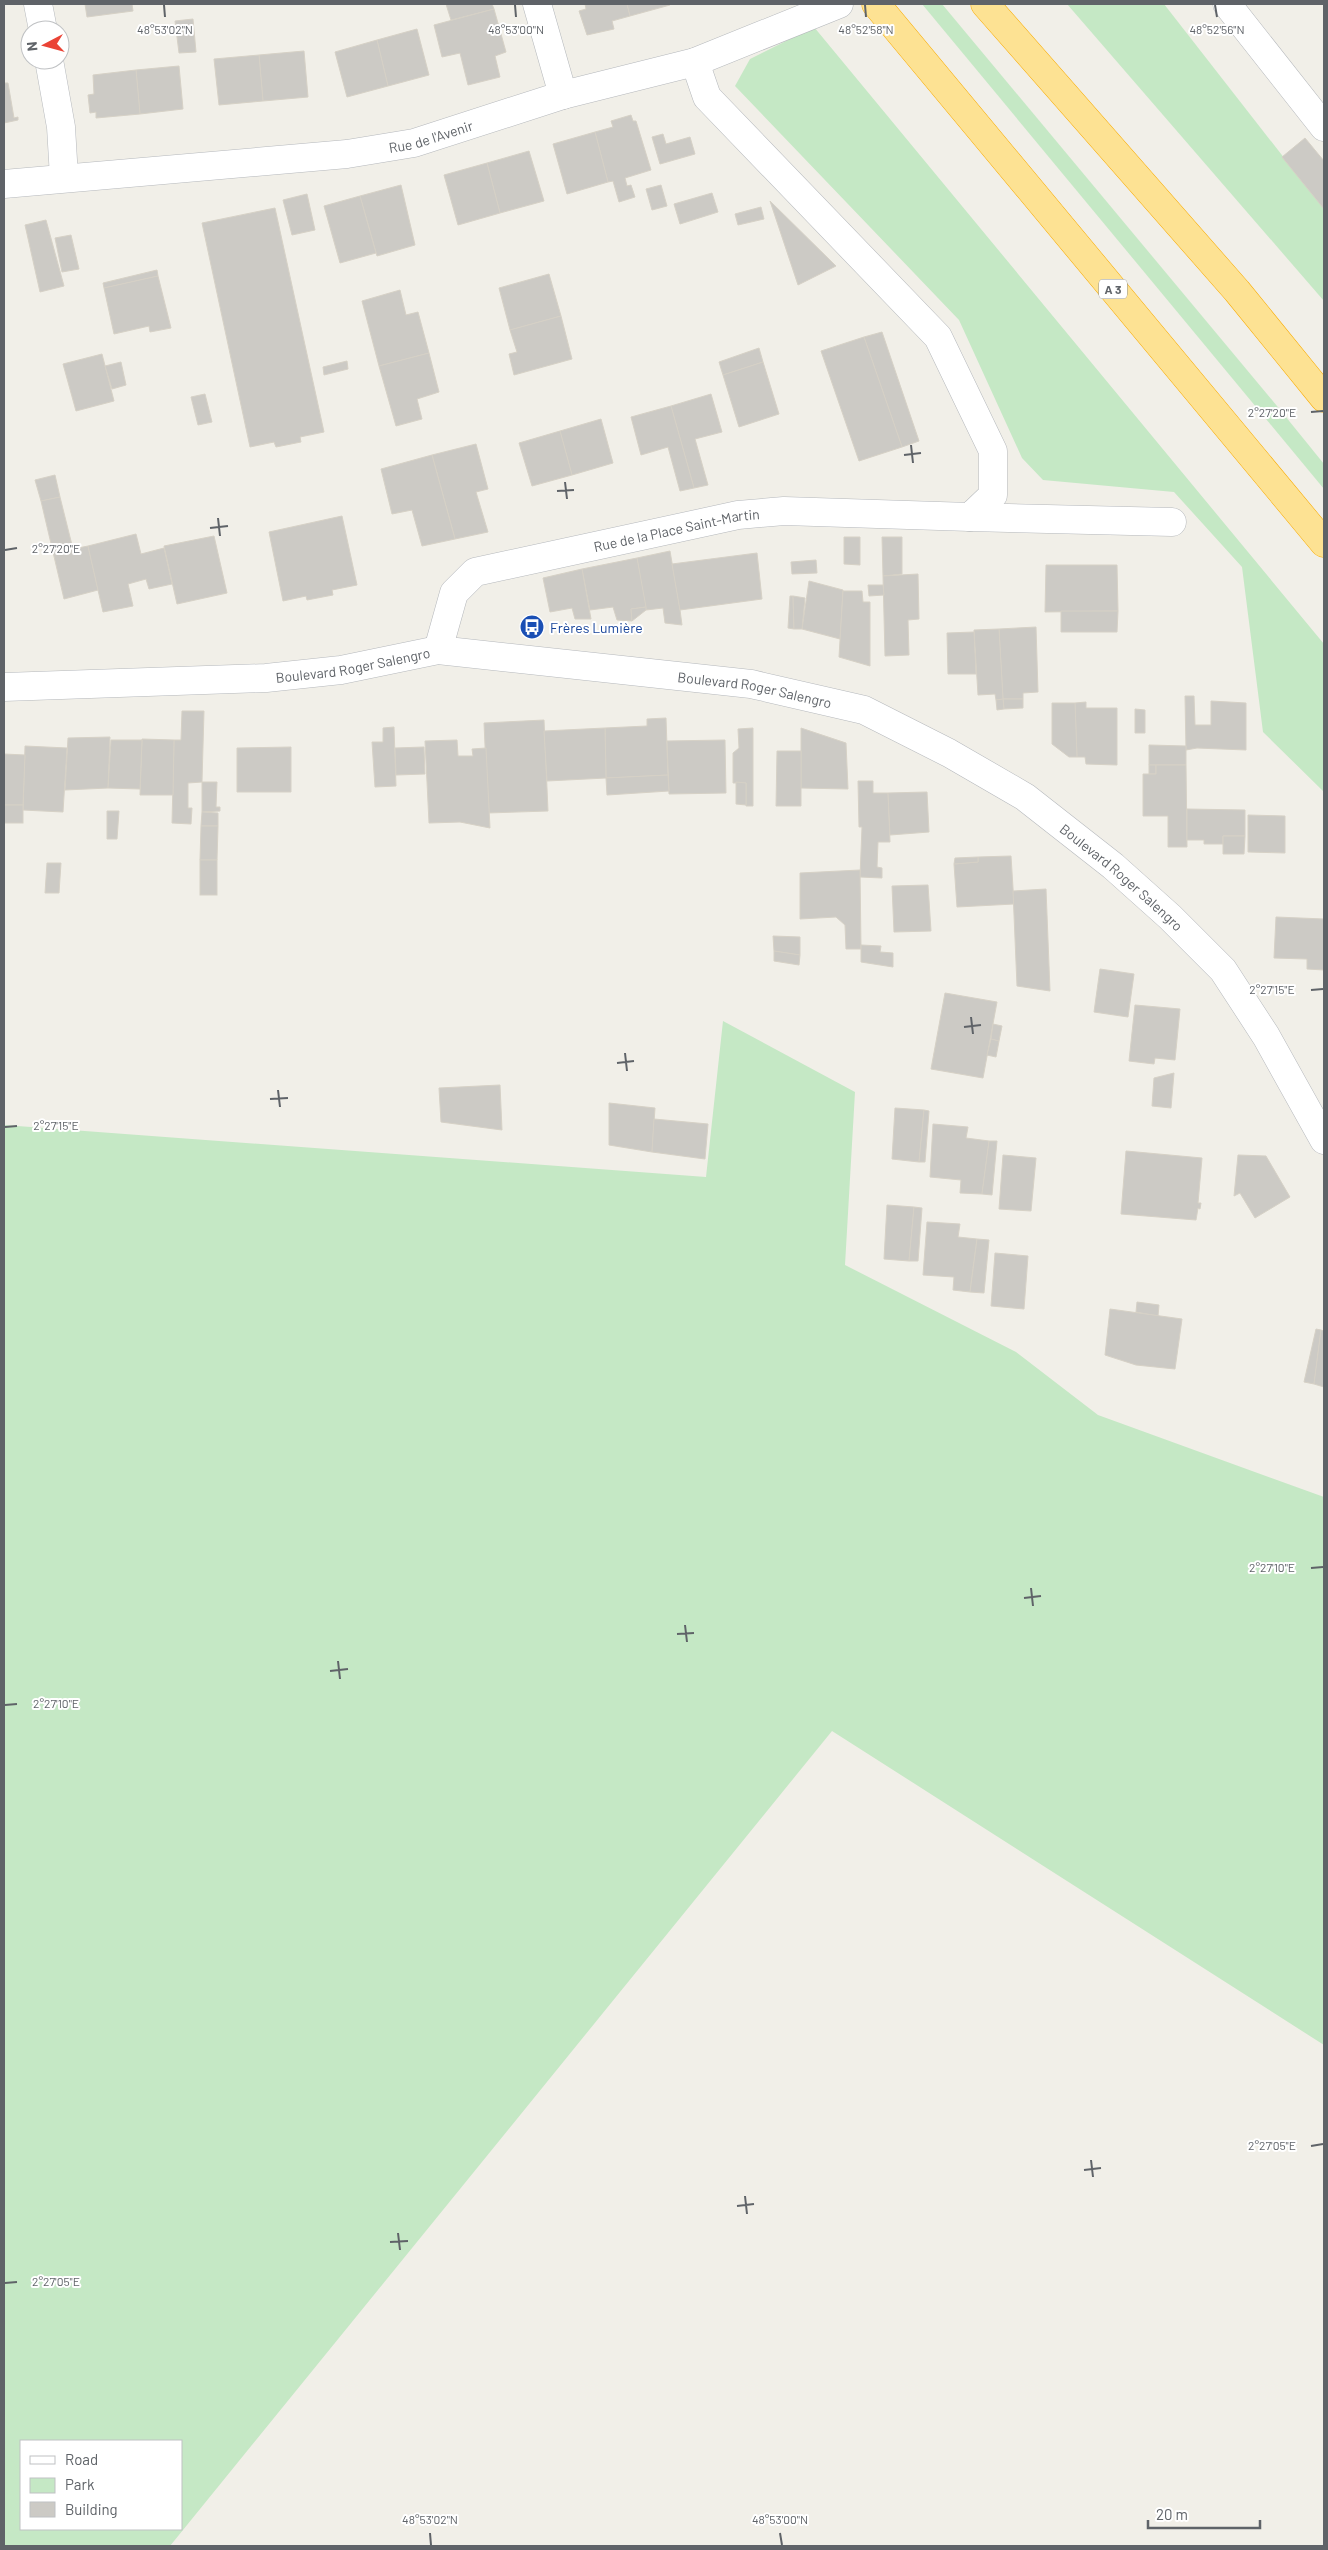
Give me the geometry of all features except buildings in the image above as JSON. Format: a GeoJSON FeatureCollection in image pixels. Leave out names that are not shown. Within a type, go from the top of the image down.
{"type":"FeatureCollection","features":[{"type":"Feature","properties":{"kind":"highway","name":"A 3"},"geometry":{"type":"LineString","coordinates":[[876,4],[1324,543]]}},
{"type":"Feature","properties":{"kind":"highway"},"geometry":{"type":"LineString","coordinates":[[985,4],[1237,291],[1324,398]]}},
{"type":"Feature","properties":{"kind":"street"},"geometry":{"type":"LineString","coordinates":[[38,4],[41,20]]}},
{"type":"Feature","properties":{"kind":"street"},"geometry":{"type":"LineString","coordinates":[[537,4],[563,95]]}},
{"type":"Feature","properties":{"kind":"street","name":"Rue de l'Avenir"},"geometry":{"type":"LineString","coordinates":[[4,184],[64,177],[347,154],[414,143],[563,95],[695,62],[839,4]]}},
{"type":"Feature","properties":{"kind":"street"},"geometry":{"type":"LineString","coordinates":[[1226,4],[1324,126]]}},
{"type":"Feature","properties":{"kind":"street"},"geometry":{"type":"LineString","coordinates":[[695,62],[707,97],[938,337],[993,451],[993,495],[970,517]]}},
{"type":"Feature","properties":{"kind":"street"},"geometry":{"type":"LineString","coordinates":[[50,70],[61,127],[64,177]]}},
{"type":"Feature","properties":{"kind":"street","name":"Rue de la Place Saint-Martin"},"geometry":{"type":"LineString","coordinates":[[438,650],[454,593],[475,572],[738,515],[784,511],[1172,522]]}},
{"type":"Feature","properties":{"kind":"street","name":"Boulevard Roger Salengro"},"geometry":{"type":"LineString","coordinates":[[4,687],[266,678],[341,670],[438,650],[751,684],[864,710],[949,753],[1025,796],[1113,866],[1223,970],[1266,1036],[1324,1140]]}},
{"type":"Feature","properties":{"kind":"green space"},"geometry":{"type":"Polygon","coordinates":[[[922,4],[942,4],[1277,406],[1324,464],[1324,489],[922,4]]]}},
{"type":"Feature","properties":{"kind":"green space"},"geometry":{"type":"Polygon","coordinates":[[[1067,4],[1164,4],[1324,209],[1324,301],[1067,4]]]}},
{"type":"Feature","properties":{"kind":"green space"},"geometry":{"type":"Polygon","coordinates":[[[814,27],[1324,644],[1324,792],[1263,732],[1242,567],[1174,492],[1043,480],[1022,458],[959,320],[735,86],[750,59],[814,27]]]}},
{"type":"Feature","properties":{"kind":"green space"},"geometry":{"type":"Polygon","coordinates":[[[723,1021],[855,1092],[845,1265],[1016,1352],[1098,1415],[1324,1497],[1324,2045],[832,1731],[170,2546],[4,2546],[4,1125],[706,1177],[723,1021]]]}},
{"type":"Feature","properties":{"kind":"place","name":"Frères Lumière"},"geometry":{"type":"Point","coordinates":[532,627]}}]}
